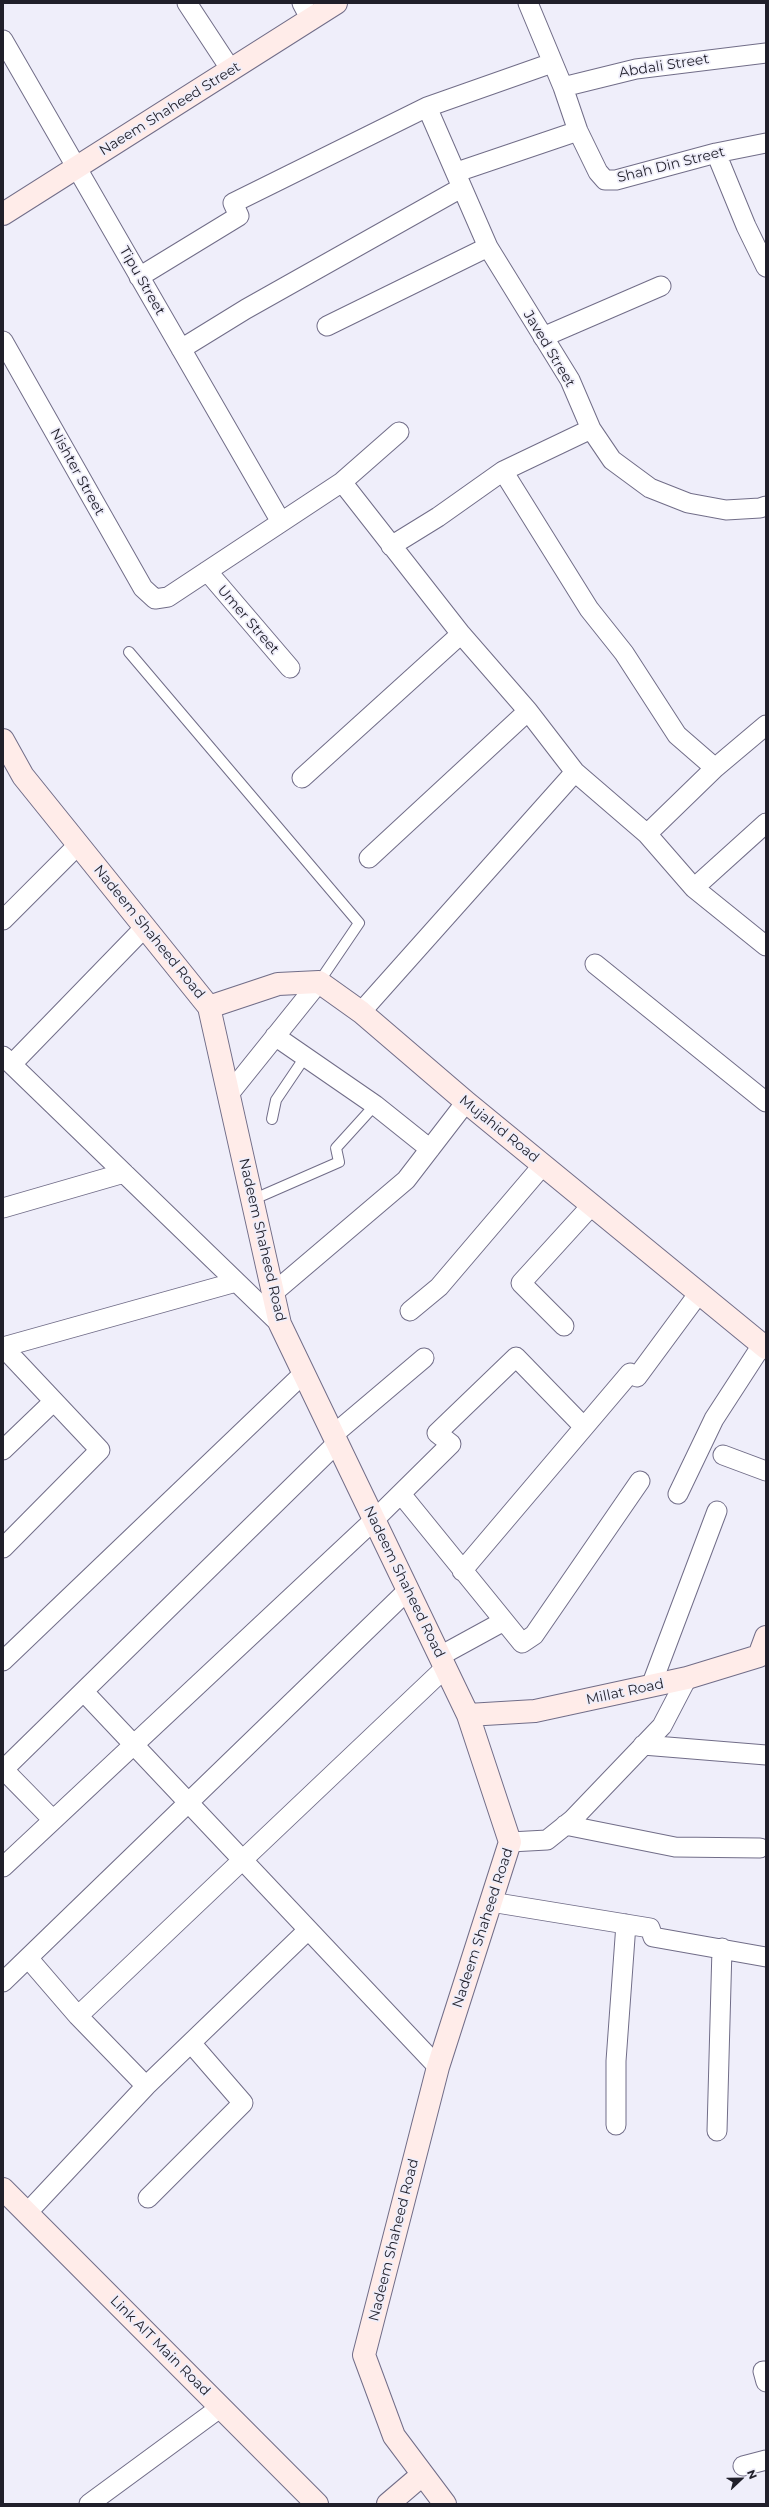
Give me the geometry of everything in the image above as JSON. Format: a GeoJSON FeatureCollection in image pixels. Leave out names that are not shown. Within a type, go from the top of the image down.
{"type":"FeatureCollection","features":[{"type":"Feature","properties":{"kind":"street"},"geometry":{"type":"LineString","coordinates":[[187,3],[231,70]]}},
{"type":"Feature","properties":{"kind":"street","name":"Naeem Shaheed Street"},"geometry":{"type":"LineString","coordinates":[[3,214],[231,70],[307,11],[336,3]]}},
{"type":"Feature","properties":{"kind":"street","name":"Shah Din Street"},"geometry":{"type":"LineString","coordinates":[[528,3],[563,87],[578,131],[598,172],[606,180],[616,180],[716,153],[766,143]]}},
{"type":"Feature","properties":{"kind":"street","name":"Tipu Street"},"geometry":{"type":"LineString","coordinates":[[3,40],[281,522]]}},
{"type":"Feature","properties":{"kind":"street","name":"Abdali Street"},"geometry":{"type":"LineString","coordinates":[[563,87],[636,68],[766,53]]}},
{"type":"Feature","properties":{"kind":"street"},"geometry":{"type":"LineString","coordinates":[[139,276],[239,216],[233,203],[427,107],[552,63]]}},
{"type":"Feature","properties":{"kind":"street","name":"Javed Street"},"geometry":{"type":"LineString","coordinates":[[427,107],[488,247],[570,380],[591,429],[612,460],[650,488],[688,503],[726,510],[760,508],[766,506]]}},
{"type":"Feature","properties":{"kind":"street"},"geometry":{"type":"LineString","coordinates":[[181,349],[246,308],[459,180],[578,131]]}},
{"type":"Feature","properties":{"kind":"street"},"geometry":{"type":"LineString","coordinates":[[716,153],[746,226],[766,267]]}},
{"type":"Feature","properties":{"kind":"street"},"geometry":{"type":"LineString","coordinates":[[328,326],[488,247]]}},
{"type":"Feature","properties":{"kind":"street"},"geometry":{"type":"LineString","coordinates":[[543,337],[661,286]]}},
{"type":"Feature","properties":{"kind":"street","name":"Nishter Street"},"geometry":{"type":"LineString","coordinates":[[3,341],[143,588],[155,599],[168,597],[207,571]]}},
{"type":"Feature","properties":{"kind":"street"},"geometry":{"type":"LineString","coordinates":[[391,546],[438,517],[503,470],[591,429]]}},
{"type":"Feature","properties":{"kind":"street"},"geometry":{"type":"LineString","coordinates":[[207,571],[342,482],[399,432]]}},
{"type":"Feature","properties":{"kind":"street"},"geometry":{"type":"LineString","coordinates":[[503,470],[589,609],[624,653],[677,735],[715,768]]}},
{"type":"Feature","properties":{"kind":"street"},"geometry":{"type":"LineString","coordinates":[[342,482],[461,634],[528,711],[575,772],[647,834],[694,888],[766,946]]}},
{"type":"Feature","properties":{"kind":"street","name":"Umer Street"},"geometry":{"type":"LineString","coordinates":[[207,571],[290,668]]}},
{"type":"Feature","properties":{"kind":"street"},"geometry":{"type":"LineString","coordinates":[[302,778],[461,634]]}},
{"type":"Feature","properties":{"kind":"street"},"geometry":{"type":"LineString","coordinates":[[369,858],[528,711]]}},
{"type":"Feature","properties":{"kind":"street"},"geometry":{"type":"LineString","coordinates":[[647,834],[715,768],[766,725]]}},
{"type":"Feature","properties":{"kind":"street","name":"Nadeem Shaheed Road"},"geometry":{"type":"LineString","coordinates":[[5,751],[23,776],[209,1007],[280,1324],[468,1715],[510,1842],[438,2067],[364,2355],[394,2436],[445,2504]]}},
{"type":"Feature","properties":{"kind":"street"},"geometry":{"type":"LineString","coordinates":[[361,1012],[575,772]]}},
{"type":"Feature","properties":{"kind":"street"},"geometry":{"type":"LineString","coordinates":[[694,888],[766,823]]}},
{"type":"Feature","properties":{"kind":"street"},"geometry":{"type":"LineString","coordinates":[[3,920],[79,844]]}},
{"type":"Feature","properties":{"kind":"street"},"geometry":{"type":"LineString","coordinates":[[145,927],[8,1060],[280,1324]]}},
{"type":"Feature","properties":{"kind":"street"},"geometry":{"type":"LineString","coordinates":[[595,964],[766,1102]]}},
{"type":"Feature","properties":{"kind":"street"},"geometry":{"type":"LineString","coordinates":[[209,1007],[278,984],[319,982]]}},
{"type":"Feature","properties":{"kind":"street"},"geometry":{"type":"LineString","coordinates":[[229,1094],[319,982]]}},
{"type":"Feature","properties":{"kind":"street","name":"Mujahid Road"},"geometry":{"type":"LineString","coordinates":[[319,982],[361,1012],[466,1102],[764,1346]]}},
{"type":"Feature","properties":{"kind":"street"},"geometry":{"type":"LineString","coordinates":[[275,1036],[375,1105],[430,1149]]}},
{"type":"Feature","properties":{"kind":"street"},"geometry":{"type":"LineString","coordinates":[[273,1294],[406,1180],[466,1102]]}},
{"type":"Feature","properties":{"kind":"street"},"geometry":{"type":"LineString","coordinates":[[410,1310],[439,1287],[543,1165]]}},
{"type":"Feature","properties":{"kind":"street"},"geometry":{"type":"LineString","coordinates":[[3,1207],[124,1173]]}},
{"type":"Feature","properties":{"kind":"street"},"geometry":{"type":"LineString","coordinates":[[564,1326],[521,1284],[592,1205]]}},
{"type":"Feature","properties":{"kind":"street"},"geometry":{"type":"LineString","coordinates":[[3,1548],[100,1450],[3,1347],[236,1282]]}},
{"type":"Feature","properties":{"kind":"street"},"geometry":{"type":"LineString","coordinates":[[462,1571],[630,1373],[637,1378],[699,1293]]}},
{"type":"Feature","properties":{"kind":"street"},"geometry":{"type":"LineString","coordinates":[[678,1494],[714,1419],[764,1346]]}},
{"type":"Feature","properties":{"kind":"street"},"geometry":{"type":"LineString","coordinates":[[3,1867],[401,1494],[451,1444],[437,1433],[516,1357],[584,1427]]}},
{"type":"Feature","properties":{"kind":"street"},"geometry":{"type":"LineString","coordinates":[[53,1820],[3,1770],[84,1692],[335,1439],[424,1358]]}},
{"type":"Feature","properties":{"kind":"street"},"geometry":{"type":"LineString","coordinates":[[3,1661],[304,1373]]}},
{"type":"Feature","properties":{"kind":"street"},"geometry":{"type":"LineString","coordinates":[[3,1450],[54,1401]]}},
{"type":"Feature","properties":{"kind":"street"},"geometry":{"type":"LineString","coordinates":[[723,1455],[766,1471]]}},
{"type":"Feature","properties":{"kind":"street"},"geometry":{"type":"LineString","coordinates":[[401,1494],[522,1643],[534,1635],[640,1481]]}},
{"type":"Feature","properties":{"kind":"street"},"geometry":{"type":"LineString","coordinates":[[651,1686],[717,1511]]}},
{"type":"Feature","properties":{"kind":"street"},"geometry":{"type":"LineString","coordinates":[[3,1982],[408,1590]]}},
{"type":"Feature","properties":{"kind":"street"},"geometry":{"type":"LineString","coordinates":[[78,2016],[243,1860],[443,1661],[504,1621]]}},
{"type":"Feature","properties":{"kind":"street","name":"Millat Road"},"geometry":{"type":"LineString","coordinates":[[468,1715],[535,1711],[688,1678],[759,1656],[764,1647]]}},
{"type":"Feature","properties":{"kind":"street"},"geometry":{"type":"LineString","coordinates":[[510,1842],[547,1840],[565,1825],[662,1726],[688,1678]]}},
{"type":"Feature","properties":{"kind":"street"},"geometry":{"type":"LineString","coordinates":[[84,1692],[438,2067]]}},
{"type":"Feature","properties":{"kind":"street"},"geometry":{"type":"LineString","coordinates":[[643,1745],[766,1755]]}},
{"type":"Feature","properties":{"kind":"street"},"geometry":{"type":"LineString","coordinates":[[565,1825],[675,1847],[760,1848]]}},
{"type":"Feature","properties":{"kind":"street"},"geometry":{"type":"LineString","coordinates":[[491,1902],[650,1928],[653,1937],[766,1957]]}},
{"type":"Feature","properties":{"kind":"street"},"geometry":{"type":"LineString","coordinates":[[616,2125],[616,2061],[626,1924]]}},
{"type":"Feature","properties":{"kind":"street"},"geometry":{"type":"LineString","coordinates":[[28,2214],[146,2086],[308,1930]]}},
{"type":"Feature","properties":{"kind":"street"},"geometry":{"type":"LineString","coordinates":[[717,2131],[722,1948]]}},
{"type":"Feature","properties":{"kind":"street"},"geometry":{"type":"LineString","coordinates":[[28,1958],[78,2016],[146,2086]]}},
{"type":"Feature","properties":{"kind":"street"},"geometry":{"type":"LineString","coordinates":[[148,2198],[243,2104],[191,2043]]}},
{"type":"Feature","properties":{"kind":"street","name":"Link AIT Main Road"},"geometry":{"type":"LineString","coordinates":[[3,2189],[317,2504]]}},
{"type":"Feature","properties":{"kind":"street"},"geometry":{"type":"LineString","coordinates":[[766,2371],[764,2371],[766,2382]]}},
{"type":"Feature","properties":{"kind":"street"},"geometry":{"type":"LineString","coordinates":[[89,2504],[221,2407]]}},
{"type":"Feature","properties":{"kind":"street"},"geometry":{"type":"LineString","coordinates":[[743,2466],[766,2460]]}},
{"type":"Feature","properties":{"kind":"street"},"geometry":{"type":"LineString","coordinates":[[388,2504],[422,2475]]}},
{"type":"Feature","properties":{"kind":"lane"},"geometry":{"type":"LineString","coordinates":[[129,652],[359,923],[319,982]]}},
{"type":"Feature","properties":{"kind":"lane"},"geometry":{"type":"LineString","coordinates":[[272,1119],[276,1100],[305,1057]]}},
{"type":"Feature","properties":{"kind":"lane"},"geometry":{"type":"LineString","coordinates":[[252,1200],[339,1162],[336,1148],[375,1105]]}}]}
